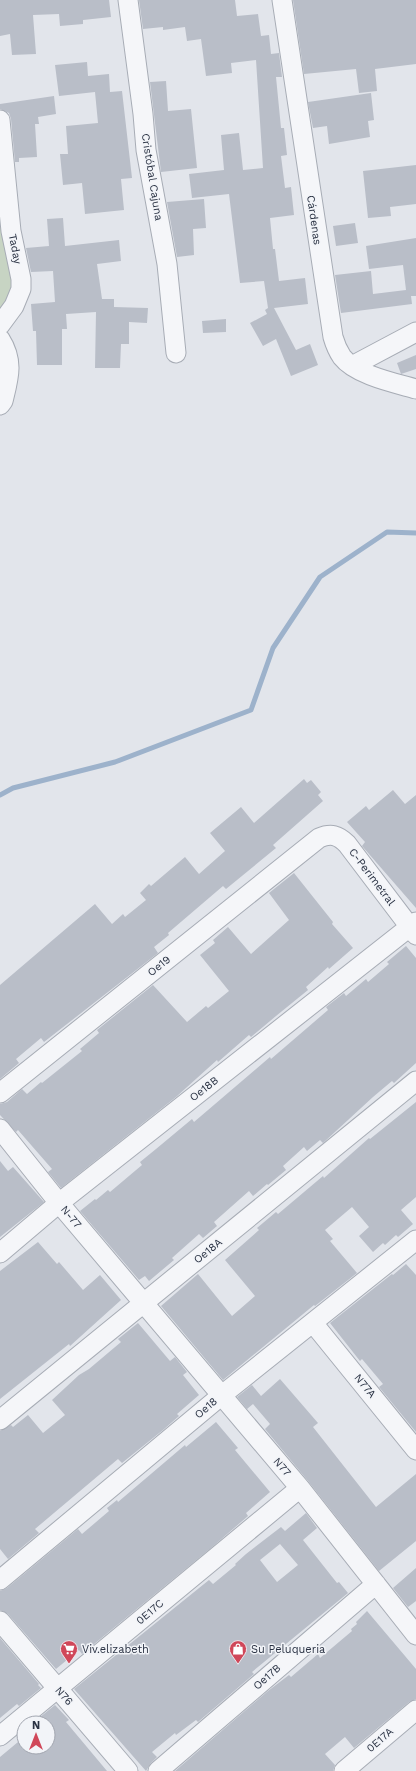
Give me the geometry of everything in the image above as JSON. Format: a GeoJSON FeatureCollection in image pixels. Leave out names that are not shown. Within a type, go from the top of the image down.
{"type":"FeatureCollection","features":[{"type":"Feature","properties":{"kind":"street","name":"Cristóbal Cajuna"},"geometry":{"type":"LineString","coordinates":[[128,0],[143,114],[146,150],[167,264],[176,353]]}},
{"type":"Feature","properties":{"kind":"street","name":"Cárdenas"},"geometry":{"type":"LineString","coordinates":[[282,0],[329,319],[333,337],[342,357],[352,366],[390,381],[416,389]]}},
{"type":"Feature","properties":{"kind":"street","name":"Taday"},"geometry":{"type":"LineString","coordinates":[[0,120],[11,232],[21,279],[21,290],[14,306],[0,325]]}},
{"type":"Feature","properties":{"kind":"street"},"geometry":{"type":"LineString","coordinates":[[352,366],[416,332]]}},
{"type":"Feature","properties":{"kind":"street"},"geometry":{"type":"LineString","coordinates":[[0,339],[9,357],[8,378],[0,405]]}},
{"type":"Feature","properties":{"kind":"street","name":"C-Perimetral"},"geometry":{"type":"LineString","coordinates":[[319,838],[333,835],[340,837],[414,928]]}},
{"type":"Feature","properties":{"kind":"street","name":"Oe19"},"geometry":{"type":"LineString","coordinates":[[0,1093],[319,838]]}},
{"type":"Feature","properties":{"kind":"street","name":"Oe18B"},"geometry":{"type":"LineString","coordinates":[[0,1253],[59,1203],[414,928]]}},
{"type":"Feature","properties":{"kind":"street","name":"Oe18A"},"geometry":{"type":"LineString","coordinates":[[0,1420],[416,1082]]}},
{"type":"Feature","properties":{"kind":"street","name":"N-77"},"geometry":{"type":"LineString","coordinates":[[0,1129],[59,1203],[144,1303]]}},
{"type":"Feature","properties":{"kind":"street","name":"Oe18"},"geometry":{"type":"LineString","coordinates":[[0,1580],[222,1395],[414,1245]]}},
{"type":"Feature","properties":{"kind":"street","name":"N77"},"geometry":{"type":"LineString","coordinates":[[144,1303],[300,1488],[416,1635]]}},
{"type":"Feature","properties":{"kind":"street","name":"N77A"},"geometry":{"type":"LineString","coordinates":[[313,1323],[416,1450]]}},
{"type":"Feature","properties":{"kind":"street","name":"0E17C"},"geometry":{"type":"LineString","coordinates":[[0,1736],[300,1488]]}},
{"type":"Feature","properties":{"kind":"street","name":"Oe17B"},"geometry":{"type":"LineString","coordinates":[[158,1771],[376,1584]]}},
{"type":"Feature","properties":{"kind":"street","name":"N76"},"geometry":{"type":"LineString","coordinates":[[0,1621],[128,1771]]}},
{"type":"Feature","properties":{"kind":"street","name":"0E17A"},"geometry":{"type":"LineString","coordinates":[[344,1771],[416,1710]]}},
{"type":"Feature","properties":{"kind":"green space"},"geometry":{"type":"Polygon","coordinates":[[[0,177],[16,287],[0,312],[0,177]]]}},
{"type":"Feature","properties":{"kind":"building"},"geometry":{"type":"Polygon","coordinates":[[[0,0],[109,0],[111,17],[83,20],[83,24],[60,26],[59,14],[33,15],[36,54],[12,55],[10,34],[0,36],[0,0]]]}},
{"type":"Feature","properties":{"kind":"building"},"geometry":{"type":"Polygon","coordinates":[[[139,0],[235,0],[237,16],[258,14],[261,36],[269,35],[271,54],[279,53],[282,77],[276,77],[281,128],[284,128],[287,155],[281,156],[285,188],[291,187],[294,215],[270,218],[273,249],[275,249],[279,281],[305,278],[308,304],[274,308],[296,350],[310,344],[318,365],[291,376],[276,339],[263,346],[250,323],[267,314],[265,310],[268,308],[264,281],[240,283],[229,194],[192,198],[189,174],[224,170],[221,135],[239,133],[243,170],[263,168],[256,60],[231,63],[232,73],[206,76],[201,39],[187,41],[185,27],[163,30],[163,27],[143,29],[139,0]]]}},
{"type":"Feature","properties":{"kind":"building"},"geometry":{"type":"Polygon","coordinates":[[[293,0],[416,0],[416,64],[375,69],[377,91],[359,93],[356,69],[304,74],[293,0]]]}},
{"type":"Feature","properties":{"kind":"building"},"geometry":{"type":"Polygon","coordinates":[[[87,62],[88,76],[109,74],[110,92],[122,91],[132,178],[121,179],[124,210],[85,214],[82,183],[63,185],[60,154],[68,154],[66,126],[98,123],[95,92],[59,96],[55,65],[87,62]]]}},
{"type":"Feature","properties":{"kind":"building"},"geometry":{"type":"Polygon","coordinates":[[[166,81],[168,111],[191,109],[197,168],[161,172],[150,82],[166,81]]]}},
{"type":"Feature","properties":{"kind":"building"},"geometry":{"type":"Polygon","coordinates":[[[371,93],[374,120],[368,121],[370,137],[329,144],[327,126],[313,128],[308,102],[371,93]]]}},
{"type":"Feature","properties":{"kind":"building"},"geometry":{"type":"Polygon","coordinates":[[[54,96],[56,114],[38,117],[39,124],[35,124],[37,157],[19,158],[19,162],[15,162],[11,119],[9,113],[0,109],[0,104],[54,96]]]}},
{"type":"Feature","properties":{"kind":"building"},"geometry":{"type":"Polygon","coordinates":[[[416,165],[416,204],[390,207],[391,216],[368,218],[363,171],[416,165]]]}},
{"type":"Feature","properties":{"kind":"building"},"geometry":{"type":"Polygon","coordinates":[[[204,199],[206,228],[193,229],[194,255],[177,257],[167,202],[204,199]]]}},
{"type":"Feature","properties":{"kind":"building"},"geometry":{"type":"Polygon","coordinates":[[[63,218],[65,246],[119,240],[121,261],[97,264],[102,299],[114,299],[114,307],[148,308],[147,323],[129,322],[129,344],[121,344],[120,368],[95,368],[96,312],[66,314],[67,329],[62,329],[62,365],[37,365],[36,331],[33,331],[31,304],[55,302],[53,271],[31,272],[26,248],[49,246],[47,219],[63,218]]]}},
{"type":"Feature","properties":{"kind":"building"},"geometry":{"type":"Polygon","coordinates":[[[355,223],[358,243],[336,246],[333,226],[355,223]]]}},
{"type":"Feature","properties":{"kind":"building"},"geometry":{"type":"Polygon","coordinates":[[[416,238],[416,296],[411,296],[412,304],[341,313],[335,275],[371,271],[373,294],[406,290],[403,265],[369,269],[366,246],[416,238]]]}},
{"type":"Feature","properties":{"kind":"building"},"geometry":{"type":"Polygon","coordinates":[[[226,319],[226,332],[203,333],[202,321],[226,319]]]}},
{"type":"Feature","properties":{"kind":"building"},"geometry":{"type":"Polygon","coordinates":[[[416,355],[416,369],[401,374],[397,363],[416,355]]]}},
{"type":"Feature","properties":{"kind":"building"},"geometry":{"type":"Polygon","coordinates":[[[304,779],[307,783],[311,780],[321,792],[318,795],[323,801],[273,845],[276,848],[226,889],[223,886],[168,933],[169,935],[154,947],[158,953],[44,1042],[41,1038],[16,1059],[19,1063],[0,1079],[0,985],[95,904],[112,924],[123,914],[125,917],[146,900],[140,893],[149,884],[151,886],[185,857],[199,874],[225,851],[210,833],[241,807],[254,823],[304,779]]]}},
{"type":"Feature","properties":{"kind":"building"},"geometry":{"type":"Polygon","coordinates":[[[393,790],[405,804],[416,795],[416,908],[362,846],[365,842],[347,822],[366,806],[369,810],[393,790]]]}},
{"type":"Feature","properties":{"kind":"building"},"geometry":{"type":"Polygon","coordinates":[[[294,873],[333,922],[332,924],[353,948],[329,969],[328,967],[306,987],[308,990],[251,1037],[249,1035],[218,1062],[217,1060],[176,1097],[61,1188],[48,1172],[52,1169],[18,1130],[16,1132],[0,1115],[0,1104],[7,1102],[22,1089],[27,1094],[41,1082],[42,1083],[82,1051],[80,1049],[99,1033],[97,1030],[153,985],[187,1022],[206,1006],[208,1008],[229,991],[200,955],[215,943],[213,940],[228,927],[251,954],[289,920],[269,893],[294,873]]]}},
{"type":"Feature","properties":{"kind":"building"},"geometry":{"type":"Polygon","coordinates":[[[406,946],[416,958],[416,1063],[394,1083],[392,1081],[373,1097],[323,1143],[320,1140],[307,1151],[304,1147],[283,1166],[286,1170],[268,1185],[267,1184],[253,1196],[249,1191],[214,1222],[217,1226],[203,1238],[199,1234],[172,1258],[174,1260],[149,1281],[145,1276],[139,1280],[80,1211],[108,1190],[110,1192],[142,1165],[140,1162],[192,1119],[194,1122],[270,1057],[271,1059],[328,1010],[326,1007],[344,993],[346,996],[366,979],[368,982],[389,964],[387,962],[406,946]]]}},
{"type":"Feature","properties":{"kind":"building"},"geometry":{"type":"Polygon","coordinates":[[[416,1102],[416,1197],[401,1210],[413,1224],[398,1237],[396,1235],[385,1245],[383,1243],[373,1252],[359,1236],[369,1227],[352,1207],[325,1230],[333,1239],[330,1241],[357,1273],[315,1306],[314,1305],[223,1380],[161,1306],[198,1274],[232,1316],[255,1296],[225,1260],[259,1230],[257,1228],[276,1212],[278,1214],[323,1176],[324,1178],[369,1138],[370,1139],[416,1102]]]}},
{"type":"Feature","properties":{"kind":"building"},"geometry":{"type":"Polygon","coordinates":[[[0,1161],[8,1171],[13,1167],[44,1202],[0,1237],[0,1161]]]}},
{"type":"Feature","properties":{"kind":"building"},"geometry":{"type":"Polygon","coordinates":[[[38,1242],[57,1264],[59,1262],[83,1290],[100,1275],[121,1300],[70,1346],[69,1344],[0,1399],[0,1271],[38,1242]]]}},
{"type":"Feature","properties":{"kind":"building"},"geometry":{"type":"Polygon","coordinates":[[[406,1264],[416,1275],[416,1432],[379,1387],[383,1384],[362,1359],[360,1361],[330,1323],[406,1264]]]}},
{"type":"Feature","properties":{"kind":"building"},"geometry":{"type":"Polygon","coordinates":[[[138,1323],[170,1361],[175,1357],[187,1372],[183,1375],[199,1395],[177,1414],[179,1416],[163,1430],[122,1463],[118,1459],[35,1529],[39,1533],[8,1559],[0,1549],[0,1431],[11,1425],[13,1427],[28,1415],[43,1433],[65,1415],[52,1400],[79,1375],[89,1369],[121,1342],[118,1339],[138,1323]]]}},
{"type":"Feature","properties":{"kind":"building"},"geometry":{"type":"Polygon","coordinates":[[[280,1379],[318,1423],[313,1427],[376,1507],[416,1474],[416,1541],[379,1571],[265,1429],[270,1424],[253,1404],[247,1409],[237,1397],[252,1385],[261,1396],[280,1379]]]}},
{"type":"Feature","properties":{"kind":"building"},"geometry":{"type":"Polygon","coordinates":[[[216,1422],[238,1448],[235,1450],[270,1492],[246,1513],[248,1516],[211,1548],[82,1654],[79,1650],[56,1669],[8,1614],[0,1610],[0,1591],[7,1588],[78,1529],[82,1534],[109,1511],[107,1508],[117,1500],[118,1502],[185,1445],[186,1447],[216,1422]]]}},
{"type":"Feature","properties":{"kind":"building"},"geometry":{"type":"Polygon","coordinates":[[[306,1513],[317,1528],[303,1540],[337,1583],[339,1582],[348,1593],[252,1672],[254,1674],[198,1722],[196,1720],[176,1735],[175,1733],[152,1752],[157,1757],[146,1771],[74,1689],[209,1580],[213,1584],[236,1565],[235,1564],[246,1554],[281,1527],[285,1531],[306,1513]],[[280,1544],[260,1560],[277,1582],[298,1565],[280,1544]]]}},
{"type":"Feature","properties":{"kind":"building"},"geometry":{"type":"Polygon","coordinates":[[[416,1568],[416,1601],[408,1607],[393,1588],[416,1568]]]}},
{"type":"Feature","properties":{"kind":"building"},"geometry":{"type":"Polygon","coordinates":[[[367,1611],[416,1669],[416,1699],[409,1702],[354,1748],[345,1737],[325,1754],[335,1765],[333,1771],[175,1771],[268,1691],[289,1675],[291,1677],[318,1654],[320,1658],[352,1631],[351,1629],[357,1624],[356,1622],[367,1611]]]}},
{"type":"Feature","properties":{"kind":"building"},"geometry":{"type":"Polygon","coordinates":[[[0,1638],[41,1688],[19,1706],[17,1704],[0,1718],[0,1638]]]}},
{"type":"Feature","properties":{"kind":"building"},"geometry":{"type":"Polygon","coordinates":[[[55,1705],[69,1720],[66,1722],[107,1771],[0,1771],[0,1757],[16,1744],[16,1755],[56,1755],[56,1715],[43,1715],[55,1705]]]}},
{"type":"Feature","properties":{"kind":"waterway"},"geometry":{"type":"LineString","coordinates":[[0,795],[13,788],[115,762],[251,710],[273,648],[320,577],[387,532],[416,533]]}},
{"type":"Feature","properties":{"kind":"place","name":"Viv.elizabeth"},"geometry":{"type":"Point","coordinates":[69,1664]}},
{"type":"Feature","properties":{"kind":"place","name":"Su Peluqueria"},"geometry":{"type":"Point","coordinates":[238,1664]}}]}
